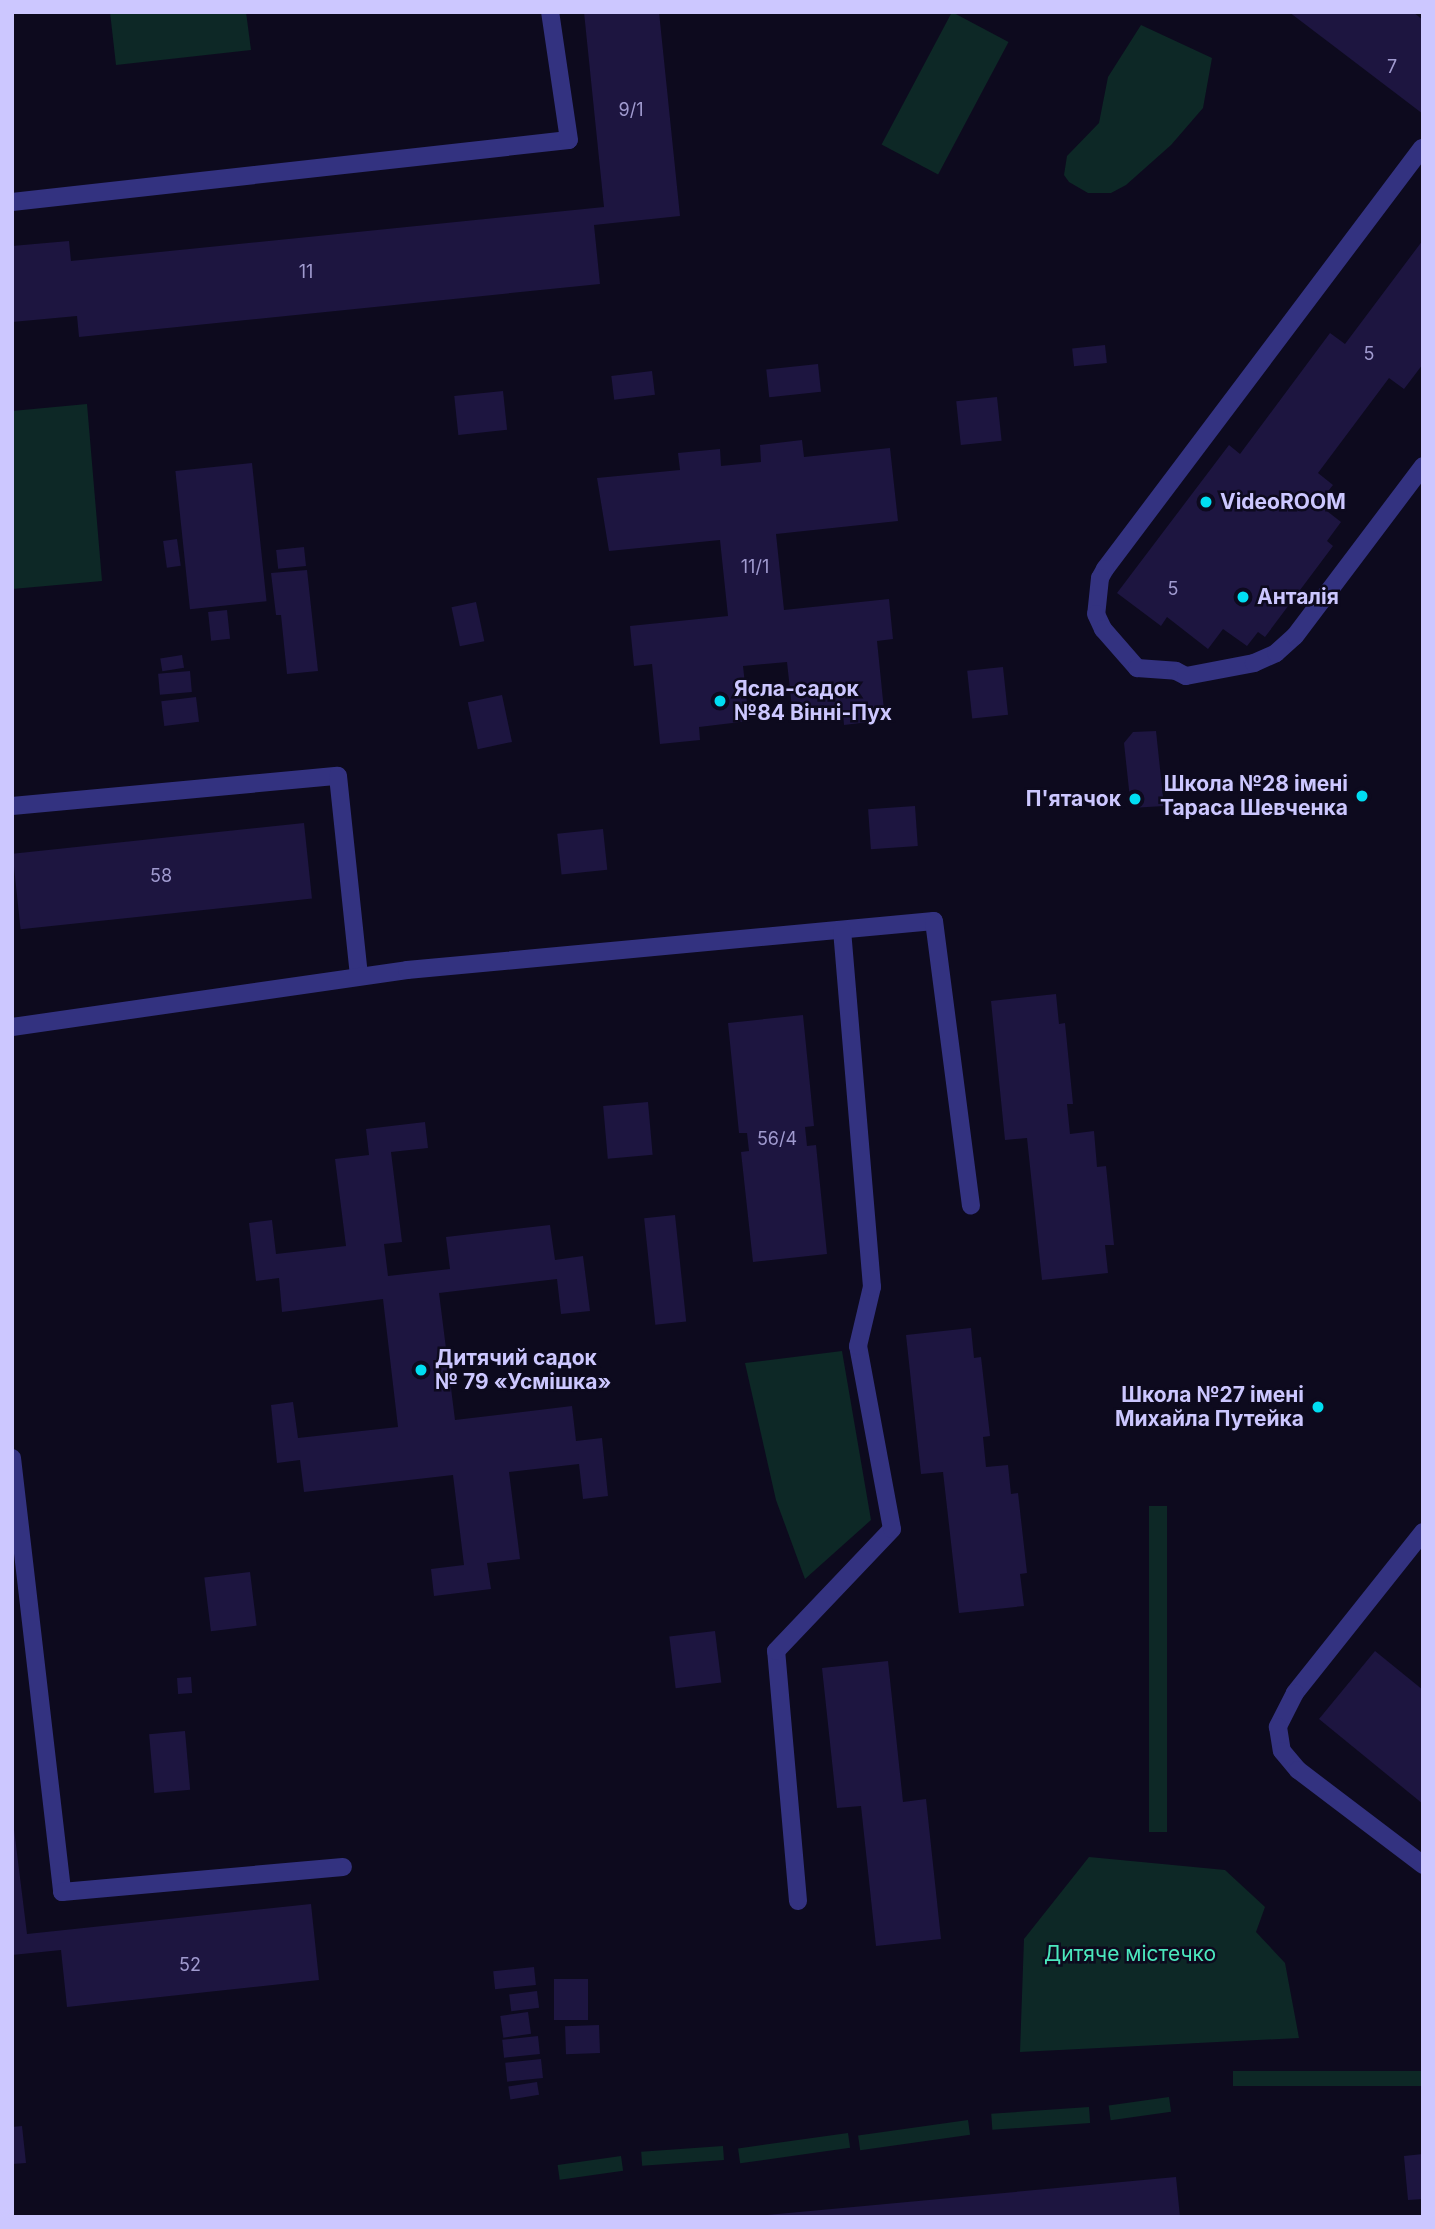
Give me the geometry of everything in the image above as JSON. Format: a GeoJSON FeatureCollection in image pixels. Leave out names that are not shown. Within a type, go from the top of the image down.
{"type":"FeatureCollection","features":[{"type":"Feature","properties":{"kind":"lane"},"geometry":{"type":"LineString","coordinates":[[12,202],[569,140],[550,12]]}},
{"type":"Feature","properties":{"kind":"lane"},"geometry":{"type":"LineString","coordinates":[[1422,148],[1105,569],[1100,578],[1096,614],[1103,629],[1137,668],[1176,671],[1186,676],[1254,663],[1276,653],[1295,636],[1423,466]]}},
{"type":"Feature","properties":{"kind":"lane"},"geometry":{"type":"LineString","coordinates":[[12,806],[338,776],[359,976]]}},
{"type":"Feature","properties":{"kind":"lane"},"geometry":{"type":"LineString","coordinates":[[12,1027],[359,976],[934,921],[971,1206]]}},
{"type":"Feature","properties":{"kind":"lane"},"geometry":{"type":"LineString","coordinates":[[798,1901],[776,1651],[892,1529],[858,1346],[872,1287],[842,930]]}},
{"type":"Feature","properties":{"kind":"lane"},"geometry":{"type":"LineString","coordinates":[[12,1458],[62,1892],[343,1867]]}},
{"type":"Feature","properties":{"kind":"lane"},"geometry":{"type":"LineString","coordinates":[[1423,1532],[1295,1693],[1278,1727],[1282,1751],[1298,1770],[1423,1865]]}},
{"type":"Feature","properties":{"kind":"green space"},"geometry":{"type":"Polygon","coordinates":[[[110,12],[246,12],[251,50],[116,65],[110,12]]]}},
{"type":"Feature","properties":{"kind":"green space"},"geometry":{"type":"Polygon","coordinates":[[[952,12],[1009,42],[938,174],[882,144],[952,12]]]}},
{"type":"Feature","properties":{"kind":"green space"},"geometry":{"type":"Polygon","coordinates":[[[1141,25],[1212,58],[1203,108],[1171,145],[1126,185],[1111,193],[1088,193],[1069,182],[1064,175],[1067,156],[1099,123],[1108,77],[1141,25]]]}},
{"type":"Feature","properties":{"kind":"green space"},"geometry":{"type":"Polygon","coordinates":[[[87,404],[102,581],[12,589],[12,411],[87,404]]]}},
{"type":"Feature","properties":{"kind":"green space"},"geometry":{"type":"Polygon","coordinates":[[[842,1351],[871,1520],[805,1579],[776,1500],[745,1363],[842,1351]]]}},
{"type":"Feature","properties":{"kind":"green space"},"geometry":{"type":"Polygon","coordinates":[[[1149,1506],[1167,1506],[1167,1832],[1149,1832],[1149,1506]]]}},
{"type":"Feature","properties":{"kind":"green space","name":"Дитяче містечко"},"geometry":{"type":"Polygon","coordinates":[[[1089,1857],[1225,1870],[1265,1907],[1256,1932],[1285,1963],[1299,2038],[1020,2052],[1024,1939],[1089,1857]]]}},
{"type":"Feature","properties":{"kind":"green space"},"geometry":{"type":"Polygon","coordinates":[[[1233,2071],[1423,2071],[1423,2086],[1233,2086],[1233,2071]]]}},
{"type":"Feature","properties":{"kind":"green space"},"geometry":{"type":"Polygon","coordinates":[[[1169,2097],[1171,2112],[1111,2120],[1109,2105],[1169,2097]]]}},
{"type":"Feature","properties":{"kind":"green space"},"geometry":{"type":"Polygon","coordinates":[[[1089,2107],[1090,2123],[992,2130],[991,2114],[1089,2107]]]}},
{"type":"Feature","properties":{"kind":"green space"},"geometry":{"type":"Polygon","coordinates":[[[968,2120],[970,2135],[860,2150],[858,2135],[968,2120]]]}},
{"type":"Feature","properties":{"kind":"green space"},"geometry":{"type":"Polygon","coordinates":[[[848,2133],[850,2148],[740,2163],[738,2148],[848,2133]]]}},
{"type":"Feature","properties":{"kind":"green space"},"geometry":{"type":"Polygon","coordinates":[[[723,2146],[724,2160],[642,2166],[641,2152],[723,2146]]]}},
{"type":"Feature","properties":{"kind":"green space"},"geometry":{"type":"Polygon","coordinates":[[[621,2156],[623,2171],[560,2180],[558,2165],[621,2156]]]}},
{"type":"Feature","properties":{"kind":"building"},"geometry":{"type":"Polygon","coordinates":[[[584,12],[659,12],[680,216],[594,225],[600,284],[79,337],[77,316],[12,322],[12,246],[69,241],[71,261],[604,207],[584,12]]]}},
{"type":"Feature","properties":{"kind":"building"},"geometry":{"type":"Polygon","coordinates":[[[1289,12],[1413,12],[1423,20],[1423,114],[1289,12]]]}},
{"type":"Feature","properties":{"kind":"building"},"geometry":{"type":"Polygon","coordinates":[[[1423,240],[1423,364],[1404,389],[1389,378],[1318,473],[1333,485],[1318,504],[1341,522],[1327,541],[1333,546],[1265,637],[1258,632],[1247,646],[1223,629],[1208,649],[1167,617],[1161,626],[1117,593],[1229,445],[1240,454],[1330,333],[1345,344],[1423,240]]]}},
{"type":"Feature","properties":{"kind":"building"},"geometry":{"type":"Polygon","coordinates":[[[1105,345],[1107,363],[1074,366],[1072,348],[1105,345]]]}},
{"type":"Feature","properties":{"kind":"building"},"geometry":{"type":"Polygon","coordinates":[[[818,364],[821,392],[769,397],[766,369],[818,364]]]}},
{"type":"Feature","properties":{"kind":"building"},"geometry":{"type":"Polygon","coordinates":[[[652,371],[655,395],[614,400],[611,376],[652,371]]]}},
{"type":"Feature","properties":{"kind":"building"},"geometry":{"type":"Polygon","coordinates":[[[503,391],[507,430],[458,435],[454,396],[503,391]]]}},
{"type":"Feature","properties":{"kind":"building"},"geometry":{"type":"Polygon","coordinates":[[[997,397],[1002,441],[961,445],[956,401],[997,397]]]}},
{"type":"Feature","properties":{"kind":"building"},"geometry":{"type":"Polygon","coordinates":[[[802,440],[804,457],[890,448],[898,521],[776,534],[784,610],[889,599],[893,639],[877,641],[885,720],[844,725],[843,712],[793,717],[787,662],[743,666],[749,721],[699,727],[700,740],[660,744],[652,664],[634,666],[630,626],[728,616],[720,540],[609,551],[597,478],[680,470],[678,453],[720,449],[721,466],[761,462],[760,445],[802,440]]]}},
{"type":"Feature","properties":{"kind":"building"},"geometry":{"type":"Polygon","coordinates":[[[252,463],[267,601],[190,609],[175,471],[252,463]]]}},
{"type":"Feature","properties":{"kind":"building"},"geometry":{"type":"Polygon","coordinates":[[[177,539],[181,566],[167,568],[163,541],[177,539]]]}},
{"type":"Feature","properties":{"kind":"building"},"geometry":{"type":"Polygon","coordinates":[[[304,547],[306,566],[278,569],[276,550],[304,547]]]}},
{"type":"Feature","properties":{"kind":"building"},"geometry":{"type":"Polygon","coordinates":[[[307,570],[318,671],[287,674],[281,615],[276,615],[271,573],[307,570]]]}},
{"type":"Feature","properties":{"kind":"building"},"geometry":{"type":"Polygon","coordinates":[[[476,602],[484,641],[460,646],[452,607],[476,602]]]}},
{"type":"Feature","properties":{"kind":"building"},"geometry":{"type":"Polygon","coordinates":[[[227,610],[230,639],[211,641],[208,612],[227,610]]]}},
{"type":"Feature","properties":{"kind":"building"},"geometry":{"type":"Polygon","coordinates":[[[182,655],[184,668],[162,671],[160,658],[182,655]]]}},
{"type":"Feature","properties":{"kind":"building"},"geometry":{"type":"Polygon","coordinates":[[[1003,667],[1008,715],[972,719],[967,671],[1003,667]]]}},
{"type":"Feature","properties":{"kind":"building"},"geometry":{"type":"Polygon","coordinates":[[[190,671],[192,692],[160,695],[158,674],[190,671]]]}},
{"type":"Feature","properties":{"kind":"building"},"geometry":{"type":"Polygon","coordinates":[[[502,695],[512,742],[478,749],[468,702],[502,695]]]}},
{"type":"Feature","properties":{"kind":"building"},"geometry":{"type":"Polygon","coordinates":[[[196,697],[199,722],[164,726],[161,701],[196,697]]]}},
{"type":"Feature","properties":{"kind":"building"},"geometry":{"type":"Polygon","coordinates":[[[1156,731],[1164,806],[1131,808],[1124,743],[1133,732],[1156,731]]]}},
{"type":"Feature","properties":{"kind":"building"},"geometry":{"type":"Polygon","coordinates":[[[915,806],[918,846],[871,849],[868,809],[915,806]]]}},
{"type":"Feature","properties":{"kind":"building"},"geometry":{"type":"Polygon","coordinates":[[[304,823],[312,899],[21,929],[13,854],[304,823]]]}},
{"type":"Feature","properties":{"kind":"building"},"geometry":{"type":"Polygon","coordinates":[[[603,829],[607,870],[562,875],[557,834],[603,829]]]}},
{"type":"Feature","properties":{"kind":"building"},"geometry":{"type":"Polygon","coordinates":[[[1056,994],[1059,1024],[1065,1023],[1073,1104],[1067,1104],[1070,1134],[1094,1131],[1097,1167],[1106,1166],[1114,1245],[1105,1245],[1108,1273],[1042,1280],[1027,1138],[1005,1140],[991,1001],[1056,994]]]}},
{"type":"Feature","properties":{"kind":"building"},"geometry":{"type":"Polygon","coordinates":[[[803,1015],[814,1126],[805,1127],[807,1146],[816,1145],[827,1254],[753,1262],[741,1152],[749,1151],[747,1133],[739,1133],[728,1023],[803,1015]]]}},
{"type":"Feature","properties":{"kind":"building"},"geometry":{"type":"Polygon","coordinates":[[[648,1102],[653,1155],[608,1159],[603,1106],[648,1102]]]}},
{"type":"Feature","properties":{"kind":"building"},"geometry":{"type":"Polygon","coordinates":[[[425,1122],[428,1148],[391,1152],[402,1242],[384,1244],[388,1276],[450,1269],[446,1237],[550,1225],[555,1260],[583,1256],[590,1311],[561,1314],[557,1279],[439,1293],[455,1420],[572,1406],[576,1441],[602,1438],[608,1496],[583,1499],[579,1464],[509,1472],[520,1559],[487,1563],[491,1589],[434,1596],[431,1569],[464,1565],[453,1475],[304,1492],[300,1460],[277,1463],[271,1405],[293,1402],[298,1438],[398,1427],[383,1299],[282,1312],[279,1278],[256,1281],[249,1223],[272,1220],[276,1254],[346,1246],[335,1159],[369,1155],[366,1129],[425,1122]]]}},
{"type":"Feature","properties":{"kind":"building"},"geometry":{"type":"Polygon","coordinates":[[[675,1215],[686,1321],[655,1325],[644,1218],[675,1215]]]}},
{"type":"Feature","properties":{"kind":"building"},"geometry":{"type":"Polygon","coordinates":[[[971,1328],[974,1358],[981,1357],[990,1436],[983,1437],[986,1467],[1008,1465],[1011,1494],[1018,1493],[1027,1573],[1020,1574],[1024,1606],[959,1613],[943,1472],[921,1474],[906,1335],[971,1328]]]}},
{"type":"Feature","properties":{"kind":"building"},"geometry":{"type":"Polygon","coordinates":[[[250,1572],[257,1626],[211,1631],[204,1578],[250,1572]]]}},
{"type":"Feature","properties":{"kind":"building"},"geometry":{"type":"Polygon","coordinates":[[[715,1631],[721,1683],[676,1688],[669,1637],[715,1631]]]}},
{"type":"Feature","properties":{"kind":"building"},"geometry":{"type":"Polygon","coordinates":[[[1375,1651],[1423,1690],[1423,1804],[1319,1719],[1375,1651]]]}},
{"type":"Feature","properties":{"kind":"building"},"geometry":{"type":"Polygon","coordinates":[[[888,1661],[903,1802],[926,1799],[941,1939],[876,1946],[861,1806],[837,1808],[822,1668],[888,1661]]]}},
{"type":"Feature","properties":{"kind":"building"},"geometry":{"type":"Polygon","coordinates":[[[191,1677],[192,1693],[178,1694],[177,1678],[191,1677]]]}},
{"type":"Feature","properties":{"kind":"building"},"geometry":{"type":"Polygon","coordinates":[[[185,1731],[190,1790],[154,1793],[149,1734],[185,1731]]]}},
{"type":"Feature","properties":{"kind":"building"},"geometry":{"type":"Polygon","coordinates":[[[12,1813],[27,1934],[311,1904],[319,1980],[67,2007],[61,1950],[12,1955],[12,1813]]]}},
{"type":"Feature","properties":{"kind":"building"},"geometry":{"type":"Polygon","coordinates":[[[534,1967],[536,1985],[495,1989],[493,1971],[534,1967]]]}},
{"type":"Feature","properties":{"kind":"building"},"geometry":{"type":"Polygon","coordinates":[[[554,1979],[588,1979],[588,2020],[554,2020],[554,1979]]]}},
{"type":"Feature","properties":{"kind":"building"},"geometry":{"type":"Polygon","coordinates":[[[537,1991],[539,2008],[511,2011],[509,1994],[537,1991]]]}},
{"type":"Feature","properties":{"kind":"building"},"geometry":{"type":"Polygon","coordinates":[[[528,2012],[531,2034],[503,2038],[500,2016],[528,2012]]]}},
{"type":"Feature","properties":{"kind":"building"},"geometry":{"type":"Polygon","coordinates":[[[599,2025],[600,2053],[566,2054],[565,2026],[599,2025]]]}},
{"type":"Feature","properties":{"kind":"building"},"geometry":{"type":"Polygon","coordinates":[[[538,2036],[540,2054],[504,2058],[502,2040],[538,2036]]]}},
{"type":"Feature","properties":{"kind":"building"},"geometry":{"type":"Polygon","coordinates":[[[541,2059],[543,2078],[507,2082],[505,2063],[541,2059]]]}},
{"type":"Feature","properties":{"kind":"building"},"geometry":{"type":"Polygon","coordinates":[[[537,2082],[539,2095],[510,2099],[508,2087],[537,2082]]]}},
{"type":"Feature","properties":{"kind":"building"},"geometry":{"type":"Polygon","coordinates":[[[22,2126],[26,2163],[12,2164],[12,2127],[22,2126]]]}},
{"type":"Feature","properties":{"kind":"building"},"geometry":{"type":"Polygon","coordinates":[[[1423,2154],[1423,2199],[1408,2200],[1404,2156],[1423,2154]]]}},
{"type":"Feature","properties":{"kind":"building"},"geometry":{"type":"Polygon","coordinates":[[[1176,2177],[1180,2217],[767,2217],[767,2215],[1176,2177]]]}},
{"type":"Feature","properties":{"kind":"place","name":"VideoROOM"},"geometry":{"type":"Point","coordinates":[1206,502]}},
{"type":"Feature","properties":{"kind":"place","name":"Анталія"},"geometry":{"type":"Point","coordinates":[1243,597]}},
{"type":"Feature","properties":{"kind":"place","name":"Ясла-садок №84 Вінні-Пух"},"geometry":{"type":"Point","coordinates":[720,701]}},
{"type":"Feature","properties":{"kind":"place","name":"Школа №28 імені Тараса Шевченка"},"geometry":{"type":"Point","coordinates":[1362,796]}},
{"type":"Feature","properties":{"kind":"place","name":"П'ятачок"},"geometry":{"type":"Point","coordinates":[1135,799]}},
{"type":"Feature","properties":{"kind":"place","name":"Дитячий садок № 79 «Усмішка»"},"geometry":{"type":"Point","coordinates":[421,1370]}},
{"type":"Feature","properties":{"kind":"place","name":"Школа №27 імені Михайла Путейка"},"geometry":{"type":"Point","coordinates":[1318,1407]}}]}
